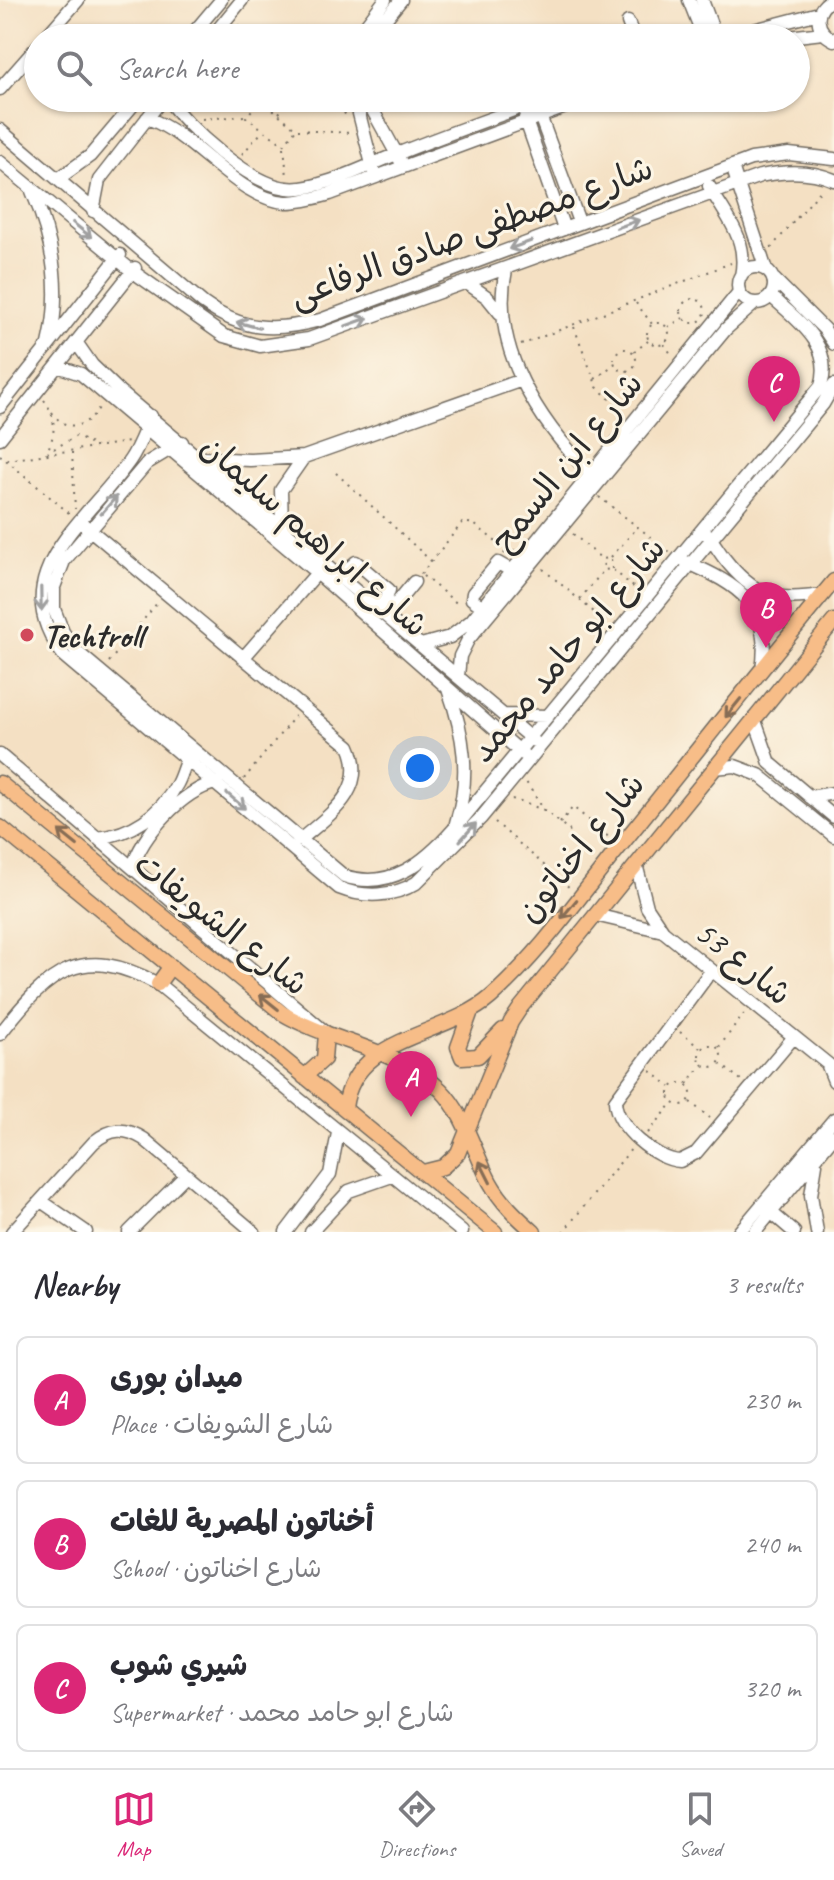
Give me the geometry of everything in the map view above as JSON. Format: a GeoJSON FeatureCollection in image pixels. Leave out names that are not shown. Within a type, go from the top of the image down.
{"type":"FeatureCollection","features":[{"type":"Feature","properties":{"kind":"main road","name":"شارع اخناتون"},"geometry":{"type":"LineString","coordinates":[[345,1108],[351,1082],[358,1070],[380,1052],[471,1011],[500,989],[579,897],[834,581]]}},
{"type":"Feature","properties":{"kind":"main road","name":"شارع اخناتون"},"geometry":{"type":"LineString","coordinates":[[423,1172],[451,1161],[467,1135],[511,1022],[834,621]]}},
{"type":"Feature","properties":{"kind":"main road","name":"شارع الشويفات"},"geometry":{"type":"LineString","coordinates":[[0,783],[282,1013],[380,1052],[440,1089],[457,1112],[504,1202],[534,1232]]}},
{"type":"Feature","properties":{"kind":"main road","name":"شارع الشويفات"},"geometry":{"type":"LineString","coordinates":[[0,827],[495,1232]]}},
{"type":"Feature","properties":{"kind":"main road"},"geometry":{"type":"LineString","coordinates":[[158,984],[171,966]]}},
{"type":"Feature","properties":{"kind":"main road"},"geometry":{"type":"LineString","coordinates":[[471,1011],[458,1047],[467,1059],[478,1056],[511,1022]]}},
{"type":"Feature","properties":{"kind":"main road"},"geometry":{"type":"LineString","coordinates":[[304,1077],[324,1059],[326,1033]]}},
{"type":"Feature","properties":{"kind":"street"},"geometry":{"type":"LineString","coordinates":[[57,24],[78,0]]}},
{"type":"Feature","properties":{"kind":"street"},"geometry":{"type":"LineString","coordinates":[[201,24],[221,0]]}},
{"type":"Feature","properties":{"kind":"street"},"geometry":{"type":"LineString","coordinates":[[222,24],[242,0]]}},
{"type":"Feature","properties":{"kind":"street"},"geometry":{"type":"LineString","coordinates":[[367,24],[385,0]]}},
{"type":"Feature","properties":{"kind":"street"},"geometry":{"type":"LineString","coordinates":[[381,24],[401,0]]}},
{"type":"Feature","properties":{"kind":"street"},"geometry":{"type":"LineString","coordinates":[[689,0],[698,24]]}},
{"type":"Feature","properties":{"kind":"street"},"geometry":{"type":"LineString","coordinates":[[702,0],[711,24]]}},
{"type":"Feature","properties":{"kind":"street"},"geometry":{"type":"LineString","coordinates":[[777,24],[819,13],[831,0]]}},
{"type":"Feature","properties":{"kind":"street"},"geometry":{"type":"LineString","coordinates":[[819,13],[828,36]]}},
{"type":"Feature","properties":{"kind":"street"},"geometry":{"type":"LineString","coordinates":[[0,89],[24,62]]}},
{"type":"Feature","properties":{"kind":"street"},"geometry":{"type":"LineString","coordinates":[[58,179],[90,156],[127,112]]}},
{"type":"Feature","properties":{"kind":"street"},"geometry":{"type":"LineString","coordinates":[[93,211],[99,180],[152,112]]}},
{"type":"Feature","properties":{"kind":"street"},"geometry":{"type":"LineString","coordinates":[[178,112],[235,162],[262,181],[288,189],[403,166],[556,112]]}},
{"type":"Feature","properties":{"kind":"street"},"geometry":{"type":"LineString","coordinates":[[358,112],[374,171]]}},
{"type":"Feature","properties":{"kind":"street"},"geometry":{"type":"LineString","coordinates":[[374,112],[403,166]]}},
{"type":"Feature","properties":{"kind":"street"},"geometry":{"type":"LineString","coordinates":[[147,118],[175,129],[247,187],[273,200],[313,198],[374,171],[397,154],[510,112]]}},
{"type":"Feature","properties":{"kind":"street"},"geometry":{"type":"LineString","coordinates":[[522,112],[564,229]]}},
{"type":"Feature","properties":{"kind":"street"},"geometry":{"type":"LineString","coordinates":[[541,112],[579,222]]}},
{"type":"Feature","properties":{"kind":"street","name":"شارع مصطفى صادق الرفاعى"},"geometry":{"type":"LineString","coordinates":[[0,130],[128,243],[219,315],[255,329],[274,329],[320,320],[751,159],[789,154],[834,159]]}},
{"type":"Feature","properties":{"kind":"street","name":"شارع مصطفى صادق الرفاعى"},"geometry":{"type":"LineString","coordinates":[[0,162],[132,271],[210,328],[224,336],[260,346],[309,339],[739,183],[774,173],[833,180]]}},
{"type":"Feature","properties":{"kind":"street"},"geometry":{"type":"LineString","coordinates":[[704,176],[733,223],[743,259],[739,292],[754,304],[771,296],[767,269],[732,166]]}},
{"type":"Feature","properties":{"kind":"street"},"geometry":{"type":"LineString","coordinates":[[30,188],[48,233],[56,280],[56,305],[47,351]]}},
{"type":"Feature","properties":{"kind":"street"},"geometry":{"type":"LineString","coordinates":[[0,407],[47,351],[128,243]]}},
{"type":"Feature","properties":{"kind":"street"},"geometry":{"type":"LineString","coordinates":[[0,438],[144,256]]}},
{"type":"Feature","properties":{"kind":"street"},"geometry":{"type":"LineString","coordinates":[[741,276],[752,267],[767,269],[824,329],[834,344]]}},
{"type":"Feature","properties":{"kind":"street"},"geometry":{"type":"LineString","coordinates":[[506,270],[501,291],[502,315],[522,380],[544,423],[591,474]]}},
{"type":"Feature","properties":{"kind":"street"},"geometry":{"type":"LineString","coordinates":[[467,283],[487,297],[502,315]]}},
{"type":"Feature","properties":{"kind":"street","name":"شارع ابن السمح"},"geometry":{"type":"LineString","coordinates":[[421,645],[460,631],[483,607],[739,292]]}},
{"type":"Feature","properties":{"kind":"street","name":"شارع ابو حامد محمد"},"geometry":{"type":"LineString","coordinates":[[363,888],[410,870],[454,829],[518,750],[535,742],[707,534],[814,396],[827,364],[820,344],[771,296]]}},
{"type":"Feature","properties":{"kind":"street","name":"شارع ابن السمح"},"geometry":{"type":"LineString","coordinates":[[458,676],[460,656],[468,640],[536,562],[726,329],[754,304]]}},
{"type":"Feature","properties":{"kind":"street","name":"شارع ابراهيم سليمان"},"geometry":{"type":"LineString","coordinates":[[76,342],[92,365],[151,416],[177,445],[317,573],[421,645],[535,742]]}},
{"type":"Feature","properties":{"kind":"street","name":"شارع ابراهيم سليمان"},"geometry":{"type":"LineString","coordinates":[[57,366],[81,374],[143,435],[177,445],[202,458],[340,576],[447,686],[529,760]]}},
{"type":"Feature","properties":{"kind":"street"},"geometry":{"type":"LineString","coordinates":[[202,458],[250,460],[304,457],[522,380]]}},
{"type":"Feature","properties":{"kind":"street","name":"شارع ابو حامد محمد"},"geometry":{"type":"LineString","coordinates":[[707,534],[823,404],[834,385]]}},
{"type":"Feature","properties":{"kind":"street"},"geometry":{"type":"LineString","coordinates":[[123,480],[151,416]]}},
{"type":"Feature","properties":{"kind":"street"},"geometry":{"type":"LineString","coordinates":[[177,445],[123,480],[43,574],[40,602],[48,632],[65,657],[238,787],[344,876],[363,888]]}},
{"type":"Feature","properties":{"kind":"street"},"geometry":{"type":"LineString","coordinates":[[282,526],[281,490],[304,457]]}},
{"type":"Feature","properties":{"kind":"street"},"geometry":{"type":"LineString","coordinates":[[84,525],[349,746],[355,769],[350,792],[343,803],[300,840]]}},
{"type":"Feature","properties":{"kind":"street"},"geometry":{"type":"LineString","coordinates":[[84,525],[57,574],[54,609],[69,642],[190,753],[216,783],[339,888],[363,888]]}},
{"type":"Feature","properties":{"kind":"street"},"geometry":{"type":"LineString","coordinates":[[707,534],[729,564],[765,594],[785,599],[823,595]]}},
{"type":"Feature","properties":{"kind":"street"},"geometry":{"type":"LineString","coordinates":[[685,561],[721,577],[751,602],[762,624],[762,670]]}},
{"type":"Feature","properties":{"kind":"street","name":"شارع ابو حامد محمد"},"geometry":{"type":"LineString","coordinates":[[363,888],[405,890],[416,883],[485,813],[529,760],[548,716],[647,598],[685,561]]}},
{"type":"Feature","properties":{"kind":"street"},"geometry":{"type":"LineString","coordinates":[[340,576],[356,562],[379,582],[389,595],[377,615]]}},
{"type":"Feature","properties":{"kind":"street"},"geometry":{"type":"LineString","coordinates":[[244,657],[317,573]]}},
{"type":"Feature","properties":{"kind":"street"},"geometry":{"type":"LineString","coordinates":[[377,615],[417,578]]}},
{"type":"Feature","properties":{"kind":"street"},"geometry":{"type":"LineString","coordinates":[[447,686],[465,749],[463,795],[454,829]]}},
{"type":"Feature","properties":{"kind":"street"},"geometry":{"type":"LineString","coordinates":[[504,715],[526,718],[548,716]]}},
{"type":"Feature","properties":{"kind":"street"},"geometry":{"type":"LineString","coordinates":[[754,718],[770,763],[834,817]]}},
{"type":"Feature","properties":{"kind":"street"},"geometry":{"type":"LineString","coordinates":[[97,838],[127,832],[147,818],[173,790],[190,753]]}},
{"type":"Feature","properties":{"kind":"street"},"geometry":{"type":"LineString","coordinates":[[0,755],[326,1033]]}},
{"type":"Feature","properties":{"kind":"street"},"geometry":{"type":"LineString","coordinates":[[759,775],[758,765],[770,763]]}},
{"type":"Feature","properties":{"kind":"street"},"geometry":{"type":"LineString","coordinates":[[714,768],[735,766],[759,775],[834,836]]}},
{"type":"Feature","properties":{"kind":"street"},"geometry":{"type":"LineString","coordinates":[[133,868],[137,856],[178,802],[191,792],[216,783]]}},
{"type":"Feature","properties":{"kind":"street"},"geometry":{"type":"LineString","coordinates":[[810,797],[834,793]]}},
{"type":"Feature","properties":{"kind":"street","name":"شارع 53"},"geometry":{"type":"LineString","coordinates":[[636,864],[642,893],[663,931],[831,1067],[834,1081]]}},
{"type":"Feature","properties":{"kind":"street","name":"شارع 53"},"geometry":{"type":"LineString","coordinates":[[595,915],[663,931]]}},
{"type":"Feature","properties":{"kind":"street"},"geometry":{"type":"LineString","coordinates":[[0,1034],[47,982],[74,967],[96,962],[129,968],[158,984],[462,1232]]}},
{"type":"Feature","properties":{"kind":"street"},"geometry":{"type":"LineString","coordinates":[[711,971],[640,1063],[615,1101],[620,1122],[662,1157],[680,1161],[696,1153],[793,1038]]}},
{"type":"Feature","properties":{"kind":"street"},"geometry":{"type":"LineString","coordinates":[[761,1218],[834,1119]]}},
{"type":"Feature","properties":{"kind":"street"},"geometry":{"type":"LineString","coordinates":[[12,1232],[94,1142],[104,1133],[118,1129],[144,1139],[254,1232]]}},
{"type":"Feature","properties":{"kind":"street"},"geometry":{"type":"LineString","coordinates":[[286,1232],[330,1174],[338,1133]]}},
{"type":"Feature","properties":{"kind":"street"},"geometry":{"type":"LineString","coordinates":[[739,1232],[761,1218],[834,1136]]}},
{"type":"Feature","properties":{"kind":"street"},"geometry":{"type":"LineString","coordinates":[[817,1158],[811,1195],[817,1232]]}},
{"type":"Feature","properties":{"kind":"street"},"geometry":{"type":"LineString","coordinates":[[129,1232],[186,1175]]}},
{"type":"Feature","properties":{"kind":"street"},"geometry":{"type":"LineString","coordinates":[[311,1232],[349,1191],[392,1176]]}},
{"type":"Feature","properties":{"kind":"street"},"geometry":{"type":"LineString","coordinates":[[41,1201],[86,1232]]}},
{"type":"Feature","properties":{"kind":"street"},"geometry":{"type":"LineString","coordinates":[[761,1218],[774,1232]]}},
{"type":"Feature","properties":{"kind":"street"},"geometry":{"type":"LineString","coordinates":[[761,1218],[794,1232]]}},
{"type":"Feature","properties":{"kind":"path"},"geometry":{"type":"LineString","coordinates":[[228,17],[236,24]]}},
{"type":"Feature","properties":{"kind":"path"},"geometry":{"type":"LineString","coordinates":[[246,116],[249,112]]}},
{"type":"Feature","properties":{"kind":"path"},"geometry":{"type":"LineString","coordinates":[[276,112],[297,130],[362,131]]}},
{"type":"Feature","properties":{"kind":"path"},"geometry":{"type":"LineString","coordinates":[[341,112],[362,131]]}},
{"type":"Feature","properties":{"kind":"path"},"geometry":{"type":"LineString","coordinates":[[185,120],[246,116],[283,146],[288,189]]}},
{"type":"Feature","properties":{"kind":"path"},"geometry":{"type":"LineString","coordinates":[[283,146],[297,130]]}},
{"type":"Feature","properties":{"kind":"path"},"geometry":{"type":"LineString","coordinates":[[235,162],[263,131]]}},
{"type":"Feature","properties":{"kind":"path"},"geometry":{"type":"LineString","coordinates":[[767,269],[833,180]]}},
{"type":"Feature","properties":{"kind":"path"},"geometry":{"type":"LineString","coordinates":[[512,348],[743,259]]}},
{"type":"Feature","properties":{"kind":"path"},"geometry":{"type":"LineString","coordinates":[[695,300],[702,303],[705,310],[700,320],[689,322],[683,318],[684,303],[695,300]]}},
{"type":"Feature","properties":{"kind":"path"},"geometry":{"type":"LineString","coordinates":[[635,302],[653,325],[667,328],[683,318]]}},
{"type":"Feature","properties":{"kind":"path"},"geometry":{"type":"LineString","coordinates":[[573,325],[602,393],[634,422]]}},
{"type":"Feature","properties":{"kind":"path"},"geometry":{"type":"LineString","coordinates":[[650,340],[648,330],[653,325]]}},
{"type":"Feature","properties":{"kind":"path"},"geometry":{"type":"LineString","coordinates":[[664,343],[669,334],[667,328]]}},
{"type":"Feature","properties":{"kind":"path"},"geometry":{"type":"LineString","coordinates":[[633,353],[650,340],[664,343],[679,367]]}},
{"type":"Feature","properties":{"kind":"path"},"geometry":{"type":"LineString","coordinates":[[620,350],[633,353],[636,363],[629,371],[619,371],[613,358],[620,350]]}},
{"type":"Feature","properties":{"kind":"path"},"geometry":{"type":"LineString","coordinates":[[594,380],[614,365]]}},
{"type":"Feature","properties":{"kind":"path"},"geometry":{"type":"LineString","coordinates":[[37,391],[61,422],[80,426],[92,419],[106,397]]}},
{"type":"Feature","properties":{"kind":"path"},"geometry":{"type":"LineString","coordinates":[[45,454],[53,437],[52,412]]}},
{"type":"Feature","properties":{"kind":"path"},"geometry":{"type":"LineString","coordinates":[[7,460],[96,447],[143,435]]}},
{"type":"Feature","properties":{"kind":"path"},"geometry":{"type":"LineString","coordinates":[[45,454],[55,445],[76,436],[96,447]]}},
{"type":"Feature","properties":{"kind":"path"},"geometry":{"type":"LineString","coordinates":[[0,455],[76,518],[72,451]]}},
{"type":"Feature","properties":{"kind":"path"},"geometry":{"type":"LineString","coordinates":[[336,473],[431,561]]}},
{"type":"Feature","properties":{"kind":"path"},"geometry":{"type":"LineString","coordinates":[[592,491],[636,529],[685,561]]}},
{"type":"Feature","properties":{"kind":"path"},"geometry":{"type":"LineString","coordinates":[[459,605],[417,578],[463,522],[474,524],[506,550]]}},
{"type":"Feature","properties":{"kind":"path"},"geometry":{"type":"LineString","coordinates":[[565,526],[603,559],[604,570],[580,600]]}},
{"type":"Feature","properties":{"kind":"path"},"geometry":{"type":"LineString","coordinates":[[603,559],[611,558],[636,529]]}},
{"type":"Feature","properties":{"kind":"path"},"geometry":{"type":"LineString","coordinates":[[611,558],[612,569],[647,598]]}},
{"type":"Feature","properties":{"kind":"path"},"geometry":{"type":"LineString","coordinates":[[536,562],[619,632]]}},
{"type":"Feature","properties":{"kind":"path"},"geometry":{"type":"LineString","coordinates":[[604,570],[612,569]]}},
{"type":"Feature","properties":{"kind":"path"},"geometry":{"type":"LineString","coordinates":[[101,672],[166,593]]}},
{"type":"Feature","properties":{"kind":"path"},"geometry":{"type":"LineString","coordinates":[[238,787],[303,706]]}},
{"type":"Feature","properties":{"kind":"path"},"geometry":{"type":"LineString","coordinates":[[519,771],[544,810],[575,835]]}},
{"type":"Feature","properties":{"kind":"path"},"geometry":{"type":"LineString","coordinates":[[499,795],[544,810]]}},
{"type":"Feature","properties":{"kind":"path"},"geometry":{"type":"LineString","coordinates":[[560,823],[573,807],[620,846]]}},
{"type":"Feature","properties":{"kind":"path"},"geometry":{"type":"LineString","coordinates":[[485,813],[579,897]]}},
{"type":"Feature","properties":{"kind":"path"},"geometry":{"type":"LineString","coordinates":[[718,1048],[752,1004]]}},
{"type":"Feature","properties":{"kind":"path"},"geometry":{"type":"LineString","coordinates":[[670,1024],[701,1049]]}},
{"type":"Feature","properties":{"kind":"path"},"geometry":{"type":"LineString","coordinates":[[711,1044],[718,1048],[722,1054],[719,1063],[713,1067],[703,1064],[699,1059],[701,1049],[711,1044]]}},
{"type":"Feature","properties":{"kind":"path"},"geometry":{"type":"LineString","coordinates":[[640,1063],[670,1087]]}},
{"type":"Feature","properties":{"kind":"path"},"geometry":{"type":"LineString","coordinates":[[719,1063],[752,1087]]}},
{"type":"Feature","properties":{"kind":"path"},"geometry":{"type":"LineString","coordinates":[[687,1085],[703,1064]]}},
{"type":"Feature","properties":{"kind":"path"},"geometry":{"type":"LineString","coordinates":[[670,1087],[678,1083],[687,1085]]}},
{"type":"Feature","properties":{"kind":"path"},"geometry":{"type":"LineString","coordinates":[[687,1085],[691,1093],[689,1102]]}},
{"type":"Feature","properties":{"kind":"path"},"geometry":{"type":"LineString","coordinates":[[670,1087],[668,1096],[673,1104],[681,1106],[689,1102]]}},
{"type":"Feature","properties":{"kind":"path"},"geometry":{"type":"LineString","coordinates":[[689,1102],[719,1126]]}},
{"type":"Feature","properties":{"kind":"path"},"geometry":{"type":"LineString","coordinates":[[563,1232],[673,1104]]}},
{"type":"Feature","properties":{"kind":"place","name":"شيري شوب"},"geometry":{"type":"Point","coordinates":[774,422]}},
{"type":"Feature","properties":{"kind":"place","name":"Techtroll"},"geometry":{"type":"Point","coordinates":[27,635]}},
{"type":"Feature","properties":{"kind":"place","name":"أخناتون المصرية للغات"},"geometry":{"type":"Point","coordinates":[766,648]}},
{"type":"Feature","properties":{"kind":"place","name":"ميدان بورى"},"geometry":{"type":"Point","coordinates":[411,1117]}}]}
